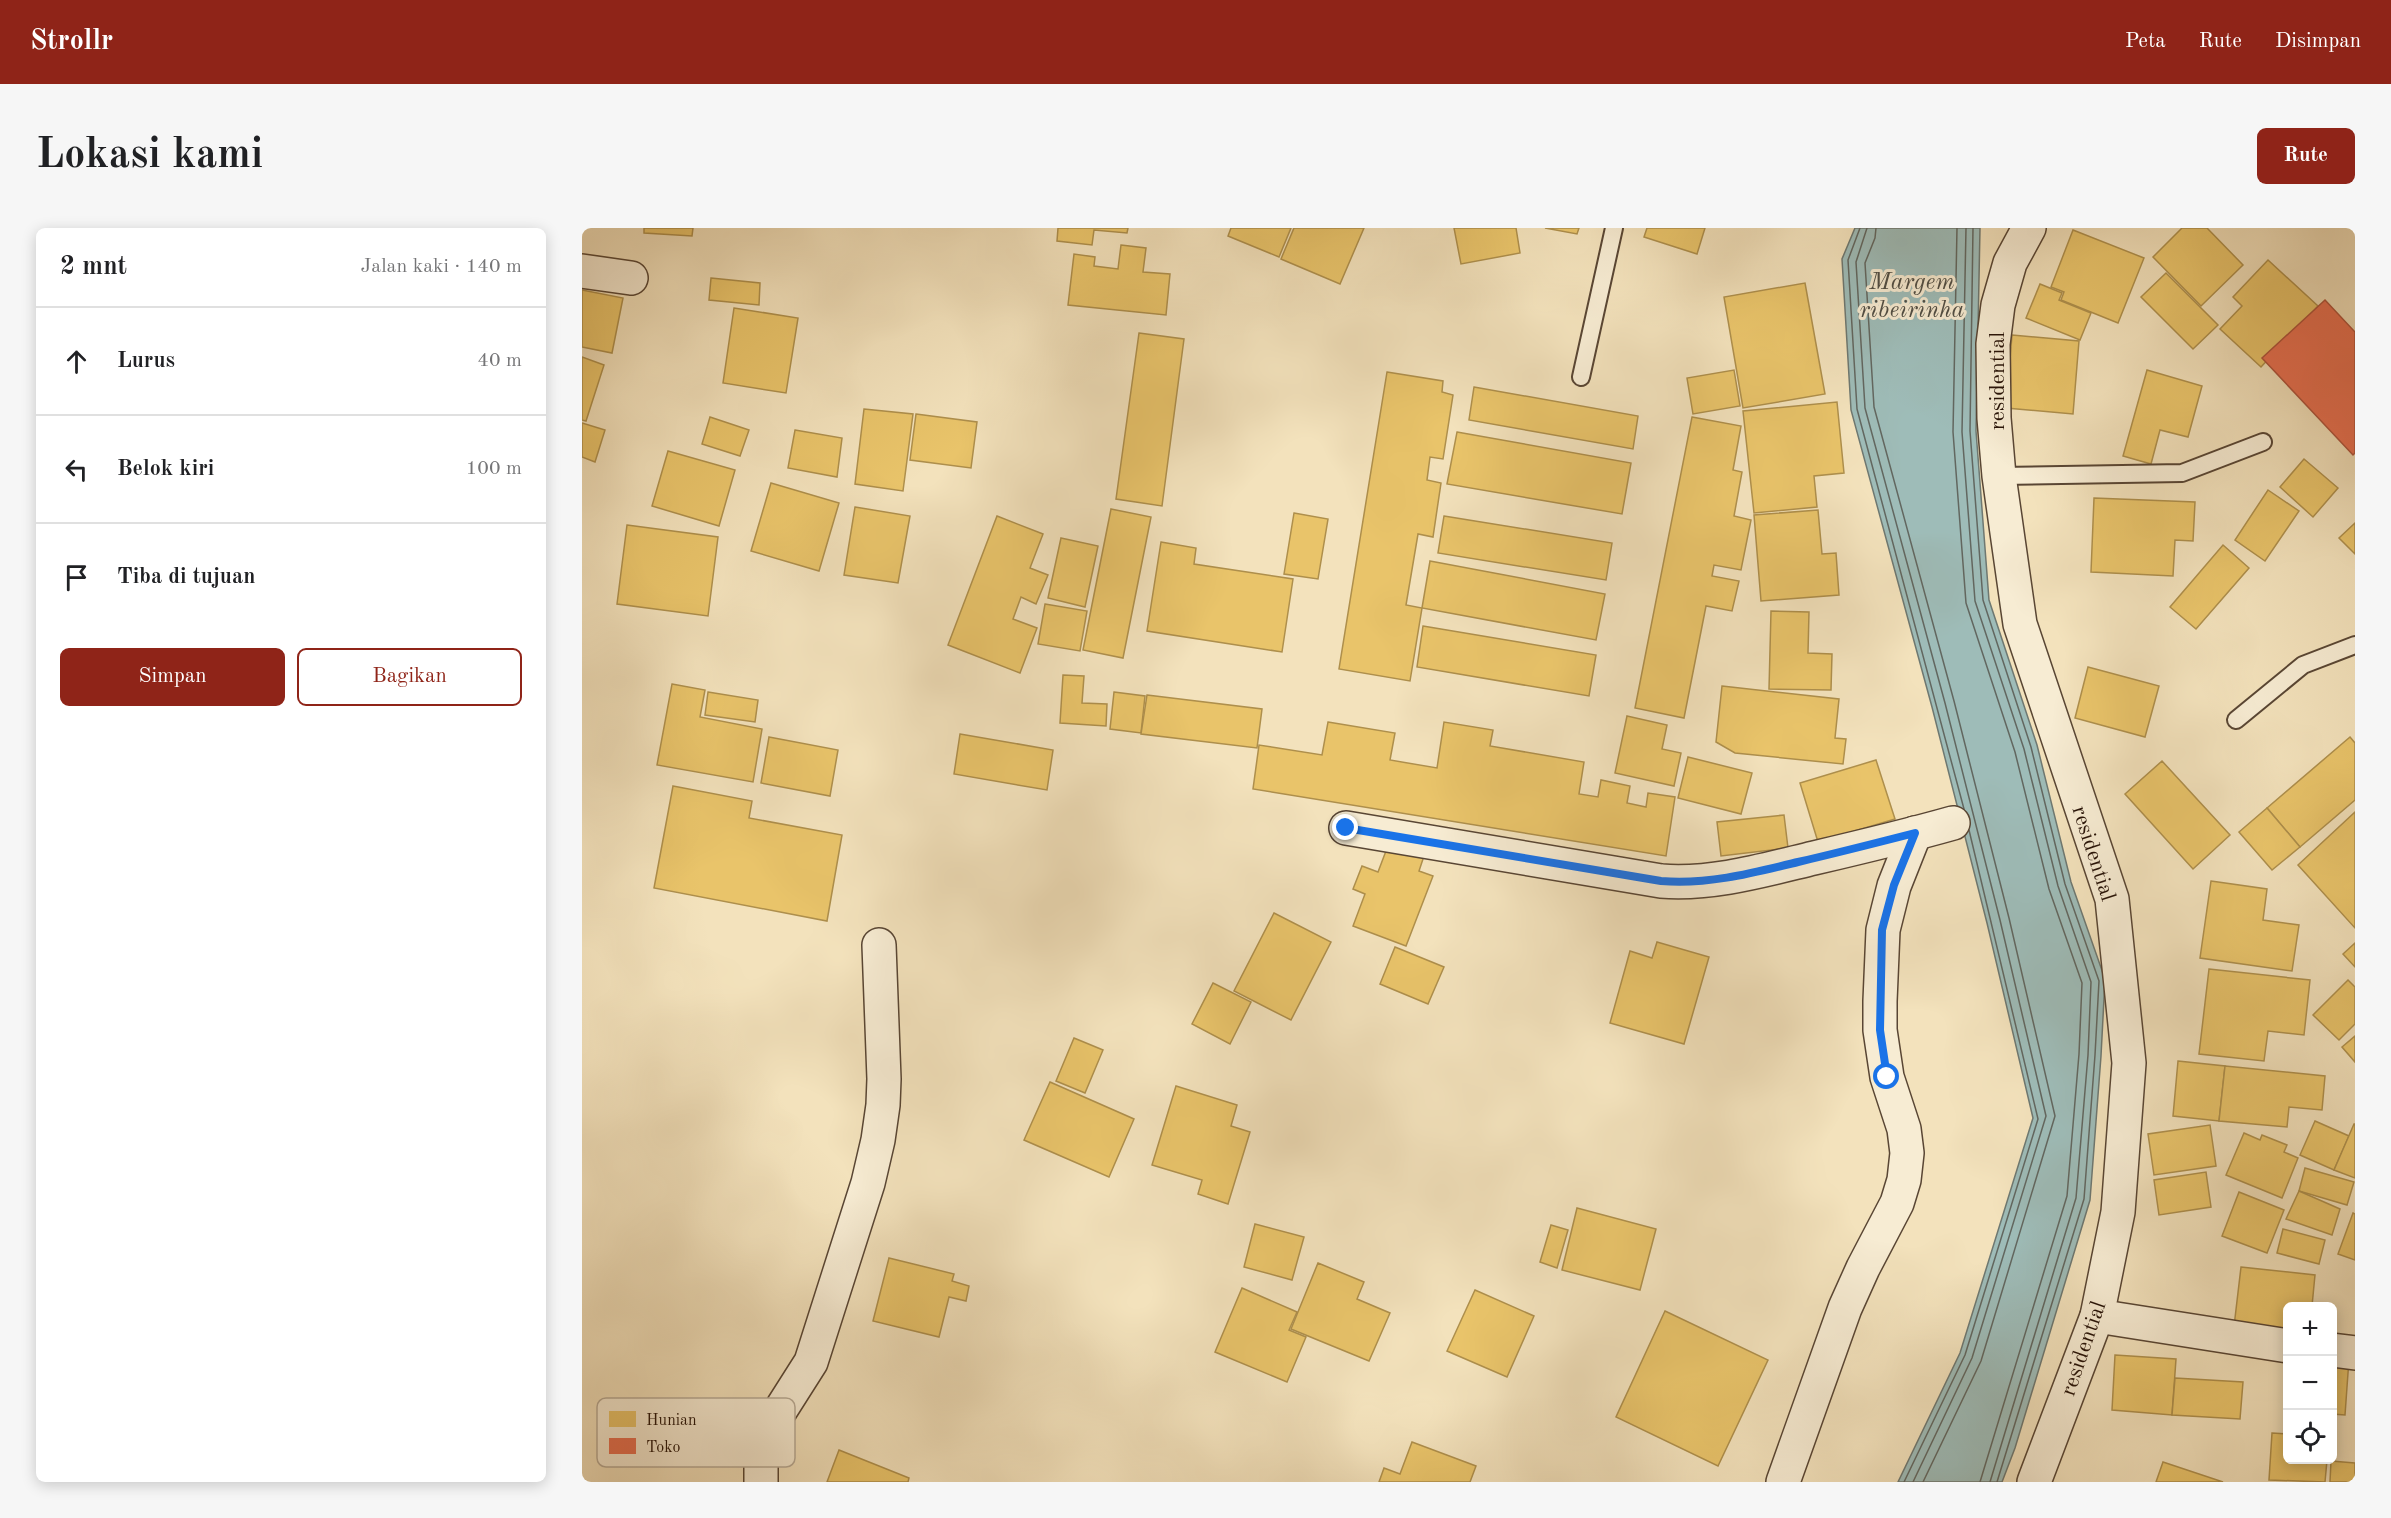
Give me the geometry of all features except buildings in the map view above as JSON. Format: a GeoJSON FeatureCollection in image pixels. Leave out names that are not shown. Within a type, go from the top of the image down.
{"type":"FeatureCollection","features":[{"type":"Feature","properties":{"kind":"street","name":"residential"},"geometry":{"type":"LineString","coordinates":[[2030,228],[2010,263],[1998,305],[1993,344],[1994,418],[1999,476],[2020,624],[2112,898],[2129,1063],[2118,1212],[2097,1316],[2034,1482]]}},
{"type":"Feature","properties":{"kind":"street"},"geometry":{"type":"LineString","coordinates":[[582,271],[631,278]]}},
{"type":"Feature","properties":{"kind":"street"},"geometry":{"type":"LineString","coordinates":[[1346,828],[1681,883],[1708,882],[1773,868],[1953,823]]}},
{"type":"Feature","properties":{"kind":"street"},"geometry":{"type":"LineString","coordinates":[[1783,1482],[1845,1308],[1897,1203],[1904,1180],[1907,1153],[1904,1129],[1887,1077],[1880,1030],[1882,930],[1894,885],[1915,833]]}},
{"type":"Feature","properties":{"kind":"street"},"geometry":{"type":"LineString","coordinates":[[788,1398],[811,1362],[868,1183],[878,1140],[884,1079],[879,945]]}},
{"type":"Feature","properties":{"kind":"street"},"geometry":{"type":"LineString","coordinates":[[2097,1316],[2283,1345]]}},
{"type":"Feature","properties":{"kind":"street"},"geometry":{"type":"LineString","coordinates":[[2337,1351],[2355,1353]]}},
{"type":"Feature","properties":{"kind":"lane"},"geometry":{"type":"LineString","coordinates":[[1581,377],[1614,228]]}},
{"type":"Feature","properties":{"kind":"lane"},"geometry":{"type":"LineString","coordinates":[[1999,476],[2182,472],[2263,442]]}},
{"type":"Feature","properties":{"kind":"lane"},"geometry":{"type":"LineString","coordinates":[[2236,720],[2303,665],[2355,645]]}},
{"type":"Feature","properties":{"kind":"water","name":"Margem ribeirinha"},"geometry":{"type":"Polygon","coordinates":[[[1855,228],[1980,228],[1976,431],[1989,600],[2037,745],[2071,882],[2105,979],[2090,1200],[2015,1448],[2002,1482],[1898,1482],[1960,1353],[2033,1118],[1987,923],[1932,707],[1851,410],[1842,259],[1855,228]]]}},
{"type":"Feature","properties":{"kind":"route"},"geometry":{"type":"LineString","coordinates":[[1346,828],[1681,883],[1708,882],[1915,833],[1894,885],[1882,930],[1880,1030],[1887,1077]]}}]}
